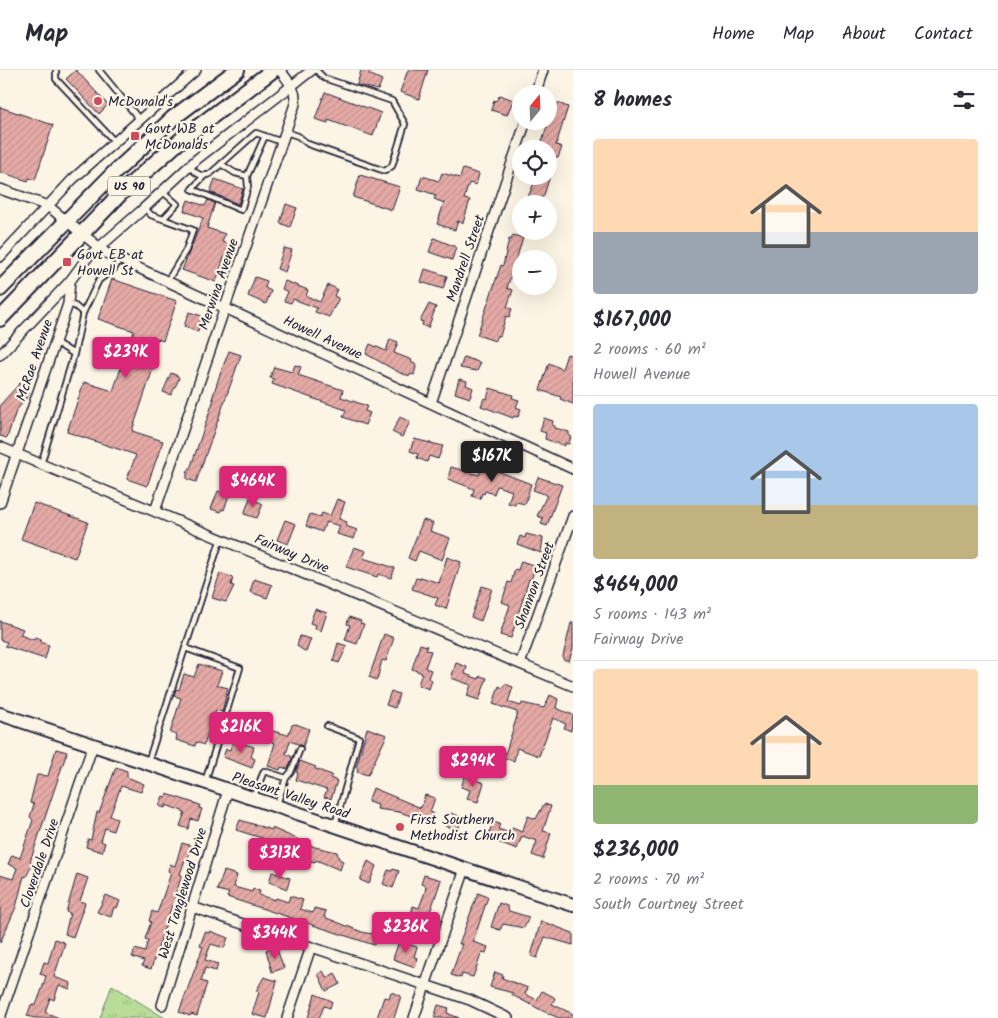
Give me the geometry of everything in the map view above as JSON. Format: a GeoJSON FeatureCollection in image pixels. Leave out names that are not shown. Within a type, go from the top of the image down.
{"type":"FeatureCollection","features":[{"type":"Feature","properties":{"kind":"main road","name":"US 90"},"geometry":{"type":"LineString","coordinates":[[0,289],[68,222],[115,172],[173,118],[237,70]]}},
{"type":"Feature","properties":{"kind":"main road","name":"US 90"},"geometry":{"type":"LineString","coordinates":[[0,319],[120,194],[182,139],[273,70]]}},
{"type":"Feature","properties":{"kind":"street"},"geometry":{"type":"LineString","coordinates":[[0,256],[73,178],[196,70]]}},
{"type":"Feature","properties":{"kind":"street"},"geometry":{"type":"LineString","coordinates":[[280,70],[292,85]]}},
{"type":"Feature","properties":{"kind":"street"},"geometry":{"type":"LineString","coordinates":[[0,354],[70,281],[87,258],[145,208],[189,166],[312,70]]}},
{"type":"Feature","properties":{"kind":"street"},"geometry":{"type":"LineString","coordinates":[[538,85],[543,70]]}},
{"type":"Feature","properties":{"kind":"street","name":"Merwina Avenue"},"geometry":{"type":"LineString","coordinates":[[154,511],[286,132],[297,96],[292,85]]}},
{"type":"Feature","properties":{"kind":"street","name":"Mandrell Street"},"geometry":{"type":"LineString","coordinates":[[431,403],[523,130]]}},
{"type":"Feature","properties":{"kind":"street","name":"Howell Avenue"},"geometry":{"type":"LineString","coordinates":[[0,189],[48,206],[99,248],[120,259],[573,469]]}},
{"type":"Feature","properties":{"kind":"street","name":"McRae Avenue"},"geometry":{"type":"LineString","coordinates":[[0,503],[68,304],[70,281]]}},
{"type":"Feature","properties":{"kind":"street","name":"Fairway Drive"},"geometry":{"type":"LineString","coordinates":[[0,447],[573,686]]}},
{"type":"Feature","properties":{"kind":"street","name":"Shannon Street"},"geometry":{"type":"LineString","coordinates":[[520,664],[573,516]]}},
{"type":"Feature","properties":{"kind":"street","name":"Pleasant Valley Road"},"geometry":{"type":"LineString","coordinates":[[0,714],[573,905]]}},
{"type":"Feature","properties":{"kind":"street","name":"Cloverdale Drive"},"geometry":{"type":"LineString","coordinates":[[0,1018],[94,745]]}},
{"type":"Feature","properties":{"kind":"street","name":"West Tanglewood Drive"},"geometry":{"type":"LineString","coordinates":[[162,1005],[228,790]]}},
{"type":"Feature","properties":{"kind":"street"},"geometry":{"type":"LineString","coordinates":[[414,1018],[466,869]]}},
{"type":"Feature","properties":{"kind":"street"},"geometry":{"type":"LineString","coordinates":[[192,907],[470,1000],[508,1018]]}},
{"type":"Feature","properties":{"kind":"street"},"geometry":{"type":"LineString","coordinates":[[287,1018],[311,947]]}},
{"type":"Feature","properties":{"kind":"lane"},"geometry":{"type":"LineString","coordinates":[[56,70],[56,80],[114,141]]}},
{"type":"Feature","properties":{"kind":"lane"},"geometry":{"type":"LineString","coordinates":[[98,70],[139,119]]}},
{"type":"Feature","properties":{"kind":"lane"},"geometry":{"type":"LineString","coordinates":[[286,132],[298,136],[308,144],[386,171],[392,166],[405,124],[392,102],[324,78],[316,70]]}},
{"type":"Feature","properties":{"kind":"lane"},"geometry":{"type":"LineString","coordinates":[[264,136],[247,176],[248,187],[240,210],[192,189],[204,176],[221,164],[256,133],[282,142]]}},
{"type":"Feature","properties":{"kind":"lane"},"geometry":{"type":"LineString","coordinates":[[221,164],[235,173],[247,176]]}},
{"type":"Feature","properties":{"kind":"lane"},"geometry":{"type":"LineString","coordinates":[[189,166],[198,175],[204,176]]}},
{"type":"Feature","properties":{"kind":"lane"},"geometry":{"type":"LineString","coordinates":[[162,191],[177,204],[163,219]]}},
{"type":"Feature","properties":{"kind":"lane"},"geometry":{"type":"LineString","coordinates":[[145,208],[151,215],[193,230],[186,250],[168,280]]}},
{"type":"Feature","properties":{"kind":"lane"},"geometry":{"type":"LineString","coordinates":[[41,464],[74,354],[83,313],[99,280],[114,269],[120,259]]}},
{"type":"Feature","properties":{"kind":"lane"},"geometry":{"type":"LineString","coordinates":[[68,304],[75,306],[83,313]]}},
{"type":"Feature","properties":{"kind":"lane"},"geometry":{"type":"LineString","coordinates":[[55,342],[74,354]]}},
{"type":"Feature","properties":{"kind":"lane"},"geometry":{"type":"LineString","coordinates":[[148,763],[221,538]]}},
{"type":"Feature","properties":{"kind":"lane"},"geometry":{"type":"LineString","coordinates":[[185,648],[240,668],[204,782]]}},
{"type":"Feature","properties":{"kind":"lane"},"geometry":{"type":"LineString","coordinates":[[327,726],[358,738],[335,825]]}},
{"type":"Feature","properties":{"kind":"lane"},"geometry":{"type":"LineString","coordinates":[[276,806],[286,778],[291,772],[300,749]]}},
{"type":"Feature","properties":{"kind":"lane"},"geometry":{"type":"LineString","coordinates":[[253,798],[264,771],[286,778]]}},
{"type":"Feature","properties":{"kind":"green space"},"geometry":{"type":"Polygon","coordinates":[[[112,985],[165,1018],[100,1018],[112,985]]]}},
{"type":"Feature","properties":{"kind":"building"},"geometry":{"type":"Polygon","coordinates":[[[76,70],[108,105],[99,114],[66,79],[76,70]]]}},
{"type":"Feature","properties":{"kind":"building"},"geometry":{"type":"Polygon","coordinates":[[[361,70],[371,70],[369,74],[382,80],[378,90],[357,85],[361,70]]]}},
{"type":"Feature","properties":{"kind":"building"},"geometry":{"type":"Polygon","coordinates":[[[408,70],[428,70],[419,99],[400,92],[408,70]]]}},
{"type":"Feature","properties":{"kind":"building"},"geometry":{"type":"Polygon","coordinates":[[[325,92],[381,113],[373,136],[328,120],[328,123],[315,119],[325,92]]]}},
{"type":"Feature","properties":{"kind":"building"},"geometry":{"type":"Polygon","coordinates":[[[500,95],[512,100],[507,115],[491,110],[494,100],[496,101],[500,95]]]}},
{"type":"Feature","properties":{"kind":"building"},"geometry":{"type":"Polygon","coordinates":[[[558,103],[568,107],[557,142],[557,140],[542,140],[546,130],[558,130],[558,103]]]}},
{"type":"Feature","properties":{"kind":"building"},"geometry":{"type":"Polygon","coordinates":[[[0,107],[53,125],[35,180],[29,178],[28,181],[0,172],[0,107]]]}},
{"type":"Feature","properties":{"kind":"building"},"geometry":{"type":"Polygon","coordinates":[[[557,145],[562,147],[557,158],[557,145]]]}},
{"type":"Feature","properties":{"kind":"building"},"geometry":{"type":"Polygon","coordinates":[[[463,169],[479,174],[476,185],[469,183],[464,199],[470,200],[463,223],[458,221],[455,230],[437,224],[444,203],[434,199],[436,195],[418,189],[422,176],[439,181],[442,173],[460,178],[463,169]]]}},
{"type":"Feature","properties":{"kind":"building"},"geometry":{"type":"Polygon","coordinates":[[[360,175],[400,187],[392,210],[353,197],[360,175]]]}},
{"type":"Feature","properties":{"kind":"building"},"geometry":{"type":"Polygon","coordinates":[[[215,179],[243,189],[238,204],[210,192],[215,179]]]}},
{"type":"Feature","properties":{"kind":"building"},"geometry":{"type":"Polygon","coordinates":[[[533,185],[547,185],[544,195],[529,195],[533,185]]]}},
{"type":"Feature","properties":{"kind":"building"},"geometry":{"type":"Polygon","coordinates":[[[188,200],[205,206],[208,200],[215,203],[207,228],[225,234],[222,242],[234,246],[230,257],[225,255],[216,282],[182,270],[203,218],[184,211],[188,200]]]}},
{"type":"Feature","properties":{"kind":"building"},"geometry":{"type":"Polygon","coordinates":[[[286,204],[297,208],[290,227],[280,223],[286,204]]]}},
{"type":"Feature","properties":{"kind":"building"},"geometry":{"type":"Polygon","coordinates":[[[434,238],[456,247],[452,260],[429,252],[434,238]]]}},
{"type":"Feature","properties":{"kind":"building"},"geometry":{"type":"Polygon","coordinates":[[[512,238],[512,240],[522,240],[519,250],[512,250],[512,272],[507,288],[512,290],[512,293],[507,307],[512,309],[509,317],[506,316],[500,336],[497,335],[495,341],[477,335],[501,265],[503,266],[509,239],[511,240],[512,238]]]}},
{"type":"Feature","properties":{"kind":"building"},"geometry":{"type":"Polygon","coordinates":[[[284,248],[292,250],[285,272],[277,269],[284,248]]]}},
{"type":"Feature","properties":{"kind":"building"},"geometry":{"type":"Polygon","coordinates":[[[425,269],[447,276],[443,289],[421,282],[425,269]]]}},
{"type":"Feature","properties":{"kind":"building"},"geometry":{"type":"Polygon","coordinates":[[[255,277],[267,281],[265,288],[271,291],[266,304],[248,296],[255,277]]]}},
{"type":"Feature","properties":{"kind":"building"},"geometry":{"type":"Polygon","coordinates":[[[112,279],[177,301],[163,341],[157,339],[148,364],[154,366],[132,431],[163,441],[147,486],[127,479],[136,455],[67,432],[84,382],[113,391],[134,331],[98,319],[112,279]]]}},
{"type":"Feature","properties":{"kind":"building"},"geometry":{"type":"Polygon","coordinates":[[[285,281],[308,290],[306,296],[320,302],[328,285],[337,289],[334,296],[338,300],[329,317],[315,312],[317,308],[293,299],[291,303],[284,301],[288,292],[282,289],[285,281]]]}},
{"type":"Feature","properties":{"kind":"building"},"geometry":{"type":"Polygon","coordinates":[[[429,304],[436,307],[428,328],[422,325],[423,322],[420,321],[429,304]]]}},
{"type":"Feature","properties":{"kind":"building"},"geometry":{"type":"Polygon","coordinates":[[[189,312],[202,316],[198,332],[184,326],[189,312]]]}},
{"type":"Feature","properties":{"kind":"building"},"geometry":{"type":"Polygon","coordinates":[[[390,339],[398,342],[394,353],[412,360],[411,362],[415,364],[414,375],[411,374],[410,376],[400,373],[366,354],[370,344],[386,351],[390,339]]]}},
{"type":"Feature","properties":{"kind":"building"},"geometry":{"type":"Polygon","coordinates":[[[229,351],[241,355],[196,482],[187,479],[187,473],[191,466],[229,351]]]}},
{"type":"Feature","properties":{"kind":"building"},"geometry":{"type":"Polygon","coordinates":[[[567,354],[573,356],[573,404],[560,399],[561,397],[540,390],[549,363],[562,369],[567,354]]]}},
{"type":"Feature","properties":{"kind":"building"},"geometry":{"type":"Polygon","coordinates":[[[464,357],[481,363],[477,371],[460,368],[464,357]]]}},
{"type":"Feature","properties":{"kind":"building"},"geometry":{"type":"Polygon","coordinates":[[[295,365],[301,367],[298,375],[343,390],[341,397],[367,406],[365,411],[370,413],[365,425],[343,417],[346,410],[272,384],[274,379],[270,378],[274,367],[292,372],[295,365]]]}},
{"type":"Feature","properties":{"kind":"building"},"geometry":{"type":"Polygon","coordinates":[[[171,373],[178,376],[179,379],[171,395],[163,392],[171,373]]]}},
{"type":"Feature","properties":{"kind":"building"},"geometry":{"type":"Polygon","coordinates":[[[459,379],[467,381],[466,385],[473,388],[470,398],[455,393],[459,379]]]}},
{"type":"Feature","properties":{"kind":"building"},"geometry":{"type":"Polygon","coordinates":[[[20,383],[30,393],[16,411],[7,438],[0,436],[0,405],[20,383]]]}},
{"type":"Feature","properties":{"kind":"building"},"geometry":{"type":"Polygon","coordinates":[[[490,388],[513,395],[512,398],[519,400],[516,407],[521,409],[518,417],[514,416],[513,418],[481,406],[484,398],[487,399],[490,388]]]}},
{"type":"Feature","properties":{"kind":"building"},"geometry":{"type":"Polygon","coordinates":[[[400,417],[410,422],[402,437],[392,432],[400,417]]]}},
{"type":"Feature","properties":{"kind":"building"},"geometry":{"type":"Polygon","coordinates":[[[544,418],[553,421],[552,425],[555,428],[569,432],[569,436],[571,436],[569,444],[565,443],[565,446],[545,439],[546,433],[540,431],[544,418]]]}},
{"type":"Feature","properties":{"kind":"building"},"geometry":{"type":"Polygon","coordinates":[[[414,439],[443,446],[438,459],[429,456],[427,462],[417,458],[418,454],[410,451],[414,439]]]}},
{"type":"Feature","properties":{"kind":"building"},"geometry":{"type":"Polygon","coordinates":[[[451,467],[479,475],[481,467],[490,468],[531,484],[525,504],[516,502],[515,505],[508,503],[512,491],[497,486],[494,494],[485,491],[480,499],[472,496],[474,489],[448,479],[451,467]]]}},
{"type":"Feature","properties":{"kind":"building"},"geometry":{"type":"Polygon","coordinates":[[[538,477],[562,485],[547,526],[541,524],[543,518],[537,516],[547,495],[533,490],[538,477]]]}},
{"type":"Feature","properties":{"kind":"building"},"geometry":{"type":"Polygon","coordinates":[[[218,491],[229,495],[224,510],[222,509],[221,512],[211,509],[218,491]]]}},
{"type":"Feature","properties":{"kind":"building"},"geometry":{"type":"Polygon","coordinates":[[[250,498],[263,504],[257,518],[244,514],[250,498]]]}},
{"type":"Feature","properties":{"kind":"building"},"geometry":{"type":"Polygon","coordinates":[[[337,499],[345,502],[339,519],[347,522],[346,526],[357,530],[354,539],[337,534],[340,526],[326,522],[322,532],[306,526],[310,514],[320,517],[322,513],[330,516],[337,499]]]}},
{"type":"Feature","properties":{"kind":"building"},"geometry":{"type":"Polygon","coordinates":[[[34,503],[88,522],[75,558],[21,539],[34,503]]]}},
{"type":"Feature","properties":{"kind":"building"},"geometry":{"type":"Polygon","coordinates":[[[285,520],[296,524],[288,544],[277,540],[285,520]]]}},
{"type":"Feature","properties":{"kind":"building"},"geometry":{"type":"Polygon","coordinates":[[[423,520],[433,523],[430,531],[450,538],[442,560],[419,551],[415,561],[408,558],[423,520]]]}},
{"type":"Feature","properties":{"kind":"building"},"geometry":{"type":"Polygon","coordinates":[[[526,534],[543,538],[541,553],[517,544],[520,536],[525,538],[526,534]]]}},
{"type":"Feature","properties":{"kind":"building"},"geometry":{"type":"Polygon","coordinates":[[[354,547],[366,551],[363,558],[395,568],[391,578],[378,574],[377,577],[346,567],[354,547]]]}},
{"type":"Feature","properties":{"kind":"building"},"geometry":{"type":"Polygon","coordinates":[[[447,557],[461,562],[446,609],[435,605],[438,598],[412,589],[416,578],[421,579],[421,577],[439,583],[447,557]]]}},
{"type":"Feature","properties":{"kind":"building"},"geometry":{"type":"Polygon","coordinates":[[[521,561],[536,566],[531,580],[529,579],[511,638],[500,635],[510,605],[502,602],[508,582],[511,583],[515,569],[518,570],[521,561]]]}},
{"type":"Feature","properties":{"kind":"building"},"geometry":{"type":"Polygon","coordinates":[[[220,573],[233,578],[231,585],[234,586],[226,602],[212,598],[220,573]]]}},
{"type":"Feature","properties":{"kind":"building"},"geometry":{"type":"Polygon","coordinates":[[[254,579],[272,585],[267,598],[250,592],[254,579]]]}},
{"type":"Feature","properties":{"kind":"building"},"geometry":{"type":"Polygon","coordinates":[[[482,586],[492,589],[481,621],[471,617],[482,586]]]}},
{"type":"Feature","properties":{"kind":"building"},"geometry":{"type":"Polygon","coordinates":[[[315,609],[327,613],[321,631],[315,629],[316,625],[310,623],[315,609]]]}},
{"type":"Feature","properties":{"kind":"building"},"geometry":{"type":"Polygon","coordinates":[[[349,617],[364,624],[357,644],[345,640],[350,625],[347,624],[349,617]]]}},
{"type":"Feature","properties":{"kind":"building"},"geometry":{"type":"Polygon","coordinates":[[[0,621],[23,629],[20,635],[34,640],[35,637],[41,639],[40,642],[49,645],[45,659],[5,646],[7,642],[0,640],[0,621]]]}},
{"type":"Feature","properties":{"kind":"building"},"geometry":{"type":"Polygon","coordinates":[[[571,623],[573,623],[573,648],[569,661],[563,659],[563,656],[571,623]]]}},
{"type":"Feature","properties":{"kind":"building"},"geometry":{"type":"Polygon","coordinates":[[[384,634],[394,638],[386,661],[382,660],[377,680],[369,677],[384,634]]]}},
{"type":"Feature","properties":{"kind":"building"},"geometry":{"type":"Polygon","coordinates":[[[300,636],[311,639],[306,652],[297,646],[300,636]]]}},
{"type":"Feature","properties":{"kind":"building"},"geometry":{"type":"Polygon","coordinates":[[[338,643],[347,646],[339,663],[333,661],[338,643]]]}},
{"type":"Feature","properties":{"kind":"building"},"geometry":{"type":"Polygon","coordinates":[[[420,644],[427,646],[426,650],[431,651],[425,668],[431,670],[428,678],[432,680],[429,689],[418,685],[422,673],[412,669],[420,644]]]}},
{"type":"Feature","properties":{"kind":"building"},"geometry":{"type":"Polygon","coordinates":[[[456,663],[467,667],[465,674],[479,679],[480,676],[487,678],[479,700],[467,696],[471,685],[451,678],[456,663]]]}},
{"type":"Feature","properties":{"kind":"building"},"geometry":{"type":"Polygon","coordinates":[[[199,664],[222,671],[217,685],[228,688],[222,712],[216,710],[204,745],[196,742],[195,746],[176,740],[177,735],[170,733],[181,698],[174,696],[176,689],[179,690],[184,674],[194,677],[199,664]]]}},
{"type":"Feature","properties":{"kind":"building"},"geometry":{"type":"Polygon","coordinates":[[[505,684],[513,687],[508,702],[521,706],[522,703],[544,708],[550,695],[558,699],[556,708],[573,715],[571,731],[564,728],[566,724],[553,718],[539,756],[517,748],[514,761],[504,758],[517,716],[517,712],[493,704],[499,686],[503,688],[505,684]]]}},
{"type":"Feature","properties":{"kind":"building"},"geometry":{"type":"Polygon","coordinates":[[[391,691],[399,694],[395,708],[386,705],[391,691]]]}},
{"type":"Feature","properties":{"kind":"building"},"geometry":{"type":"Polygon","coordinates":[[[296,724],[309,729],[303,746],[290,741],[286,754],[291,756],[292,759],[288,769],[281,767],[280,770],[268,766],[275,743],[266,740],[269,730],[288,735],[292,725],[296,724]]]}},
{"type":"Feature","properties":{"kind":"building"},"geometry":{"type":"Polygon","coordinates":[[[367,728],[387,735],[368,775],[357,772],[358,769],[356,768],[367,728]]]}},
{"type":"Feature","properties":{"kind":"building"},"geometry":{"type":"Polygon","coordinates":[[[233,740],[254,747],[251,757],[255,759],[252,768],[223,757],[226,749],[230,750],[233,740]]]}},
{"type":"Feature","properties":{"kind":"building"},"geometry":{"type":"Polygon","coordinates":[[[56,749],[67,752],[30,862],[33,863],[26,877],[24,876],[16,907],[0,943],[0,875],[13,879],[17,868],[8,864],[12,855],[20,858],[33,820],[30,817],[34,804],[30,803],[37,775],[48,776],[56,749]]]}},
{"type":"Feature","properties":{"kind":"building"},"geometry":{"type":"Polygon","coordinates":[[[300,761],[332,775],[330,778],[337,781],[331,799],[324,797],[327,790],[296,780],[298,773],[296,772],[300,761]]]}},
{"type":"Feature","properties":{"kind":"building"},"geometry":{"type":"Polygon","coordinates":[[[116,767],[127,771],[127,777],[144,784],[141,792],[121,786],[110,816],[117,819],[113,831],[105,828],[101,841],[105,843],[102,852],[86,847],[88,839],[91,840],[97,812],[99,813],[116,767]]]}},
{"type":"Feature","properties":{"kind":"building"},"geometry":{"type":"Polygon","coordinates":[[[465,776],[484,783],[478,802],[467,799],[470,790],[461,787],[465,776]]]}},
{"type":"Feature","properties":{"kind":"building"},"geometry":{"type":"Polygon","coordinates":[[[373,788],[421,808],[425,795],[435,798],[430,812],[433,813],[430,822],[399,812],[377,809],[378,805],[368,802],[373,788]]]}},
{"type":"Feature","properties":{"kind":"building"},"geometry":{"type":"Polygon","coordinates":[[[167,794],[200,805],[199,808],[202,809],[198,821],[191,819],[188,829],[180,826],[185,812],[166,805],[165,808],[159,806],[163,796],[166,797],[167,794]]]}},
{"type":"Feature","properties":{"kind":"building"},"geometry":{"type":"Polygon","coordinates":[[[544,804],[551,806],[543,831],[551,833],[543,859],[532,855],[537,841],[522,836],[517,849],[487,838],[493,822],[500,824],[498,829],[510,833],[512,828],[522,832],[528,816],[536,819],[544,804]]]}},
{"type":"Feature","properties":{"kind":"building"},"geometry":{"type":"Polygon","coordinates":[[[450,813],[462,817],[458,830],[445,826],[450,813]]]}},
{"type":"Feature","properties":{"kind":"building"},"geometry":{"type":"Polygon","coordinates":[[[240,820],[272,830],[272,828],[315,847],[337,852],[339,859],[343,861],[340,870],[316,860],[315,862],[310,861],[309,864],[277,853],[278,850],[263,845],[265,839],[236,830],[240,820]]]}},
{"type":"Feature","properties":{"kind":"building"},"geometry":{"type":"Polygon","coordinates":[[[182,843],[192,846],[180,874],[182,875],[151,969],[142,966],[144,961],[132,957],[135,949],[145,952],[148,940],[145,939],[151,922],[149,921],[152,911],[157,913],[171,873],[168,871],[170,864],[175,866],[182,843]]]}},
{"type":"Feature","properties":{"kind":"building"},"geometry":{"type":"Polygon","coordinates":[[[368,861],[376,866],[369,884],[360,880],[368,861]]]}},
{"type":"Feature","properties":{"kind":"building"},"geometry":{"type":"Polygon","coordinates":[[[393,869],[399,871],[393,888],[383,884],[388,870],[392,871],[393,869]]]}},
{"type":"Feature","properties":{"kind":"building"},"geometry":{"type":"Polygon","coordinates":[[[224,871],[237,875],[234,887],[252,892],[253,889],[260,891],[259,895],[275,900],[276,898],[288,902],[290,896],[303,900],[300,909],[313,913],[314,908],[326,911],[324,917],[362,932],[372,934],[376,920],[383,922],[374,945],[227,897],[229,893],[217,890],[224,871]]]}},
{"type":"Feature","properties":{"kind":"building"},"geometry":{"type":"Polygon","coordinates":[[[272,872],[290,878],[287,889],[269,882],[272,872]]]}},
{"type":"Feature","properties":{"kind":"building"},"geometry":{"type":"Polygon","coordinates":[[[77,874],[88,878],[80,901],[85,903],[73,937],[65,934],[70,913],[66,912],[77,874]]]}},
{"type":"Feature","properties":{"kind":"building"},"geometry":{"type":"Polygon","coordinates":[[[424,875],[441,880],[422,936],[407,931],[413,906],[419,908],[425,892],[426,886],[421,884],[424,875]]]}},
{"type":"Feature","properties":{"kind":"building"},"geometry":{"type":"Polygon","coordinates":[[[478,893],[488,897],[473,942],[488,947],[486,953],[482,952],[473,977],[462,974],[461,978],[451,975],[462,944],[459,944],[478,893]]]}},
{"type":"Feature","properties":{"kind":"building"},"geometry":{"type":"Polygon","coordinates":[[[106,895],[120,901],[117,908],[114,907],[111,917],[97,912],[106,895]]]}},
{"type":"Feature","properties":{"kind":"building"},"geometry":{"type":"Polygon","coordinates":[[[499,903],[507,906],[509,911],[529,917],[524,928],[503,924],[500,930],[491,927],[499,903]]]}},
{"type":"Feature","properties":{"kind":"building"},"geometry":{"type":"Polygon","coordinates":[[[541,921],[573,933],[573,945],[545,937],[537,958],[531,956],[541,921]]]}},
{"type":"Feature","properties":{"kind":"building"},"geometry":{"type":"Polygon","coordinates":[[[210,931],[228,938],[224,948],[211,944],[205,960],[218,964],[216,971],[205,968],[201,981],[207,983],[197,1016],[191,1014],[190,1016],[179,1012],[203,947],[200,946],[205,932],[209,933],[210,931]]]}},
{"type":"Feature","properties":{"kind":"building"},"geometry":{"type":"Polygon","coordinates":[[[55,939],[65,943],[54,977],[71,983],[70,989],[59,985],[54,1000],[50,998],[45,1012],[59,1018],[27,1016],[31,1005],[36,1005],[42,989],[46,976],[40,974],[44,962],[48,963],[55,939]]]}},
{"type":"Feature","properties":{"kind":"building"},"geometry":{"type":"Polygon","coordinates":[[[399,941],[417,947],[414,957],[418,958],[415,967],[393,959],[399,941]]]}},
{"type":"Feature","properties":{"kind":"building"},"geometry":{"type":"Polygon","coordinates":[[[276,947],[284,968],[272,972],[266,950],[276,947]]]}},
{"type":"Feature","properties":{"kind":"building"},"geometry":{"type":"Polygon","coordinates":[[[323,971],[327,978],[335,973],[340,984],[326,991],[318,974],[323,971]]]}},
{"type":"Feature","properties":{"kind":"building"},"geometry":{"type":"Polygon","coordinates":[[[495,972],[503,975],[502,978],[528,988],[525,994],[537,1000],[542,991],[552,996],[555,998],[552,1004],[573,1014],[573,1018],[559,1018],[512,995],[513,993],[490,987],[495,972]]]}},
{"type":"Feature","properties":{"kind":"building"},"geometry":{"type":"Polygon","coordinates":[[[264,977],[277,981],[267,1018],[252,1014],[259,992],[256,991],[264,977]]]}},
{"type":"Feature","properties":{"kind":"building"},"geometry":{"type":"Polygon","coordinates":[[[391,992],[401,996],[394,1018],[377,1018],[384,997],[389,998],[391,992]]]}},
{"type":"Feature","properties":{"kind":"building"},"geometry":{"type":"Polygon","coordinates":[[[315,994],[332,1001],[330,1008],[324,1006],[319,1018],[308,1018],[315,994]]]}},
{"type":"Feature","properties":{"kind":"building"},"geometry":{"type":"Polygon","coordinates":[[[438,1005],[449,1008],[447,1013],[459,1018],[434,1018],[438,1005]]]}},
{"type":"Feature","properties":{"kind":"place","name":"McDonald's"},"geometry":{"type":"Point","coordinates":[98,101]}},
{"type":"Feature","properties":{"kind":"place","name":"Govt WB at McDonalds"},"geometry":{"type":"Point","coordinates":[135,136]}},
{"type":"Feature","properties":{"kind":"place","name":"Govt EB at Howell St"},"geometry":{"type":"Point","coordinates":[67,262]}},
{"type":"Feature","properties":{"kind":"place","name":"First Southern Methodist Church"},"geometry":{"type":"Point","coordinates":[400,827]}}]}
